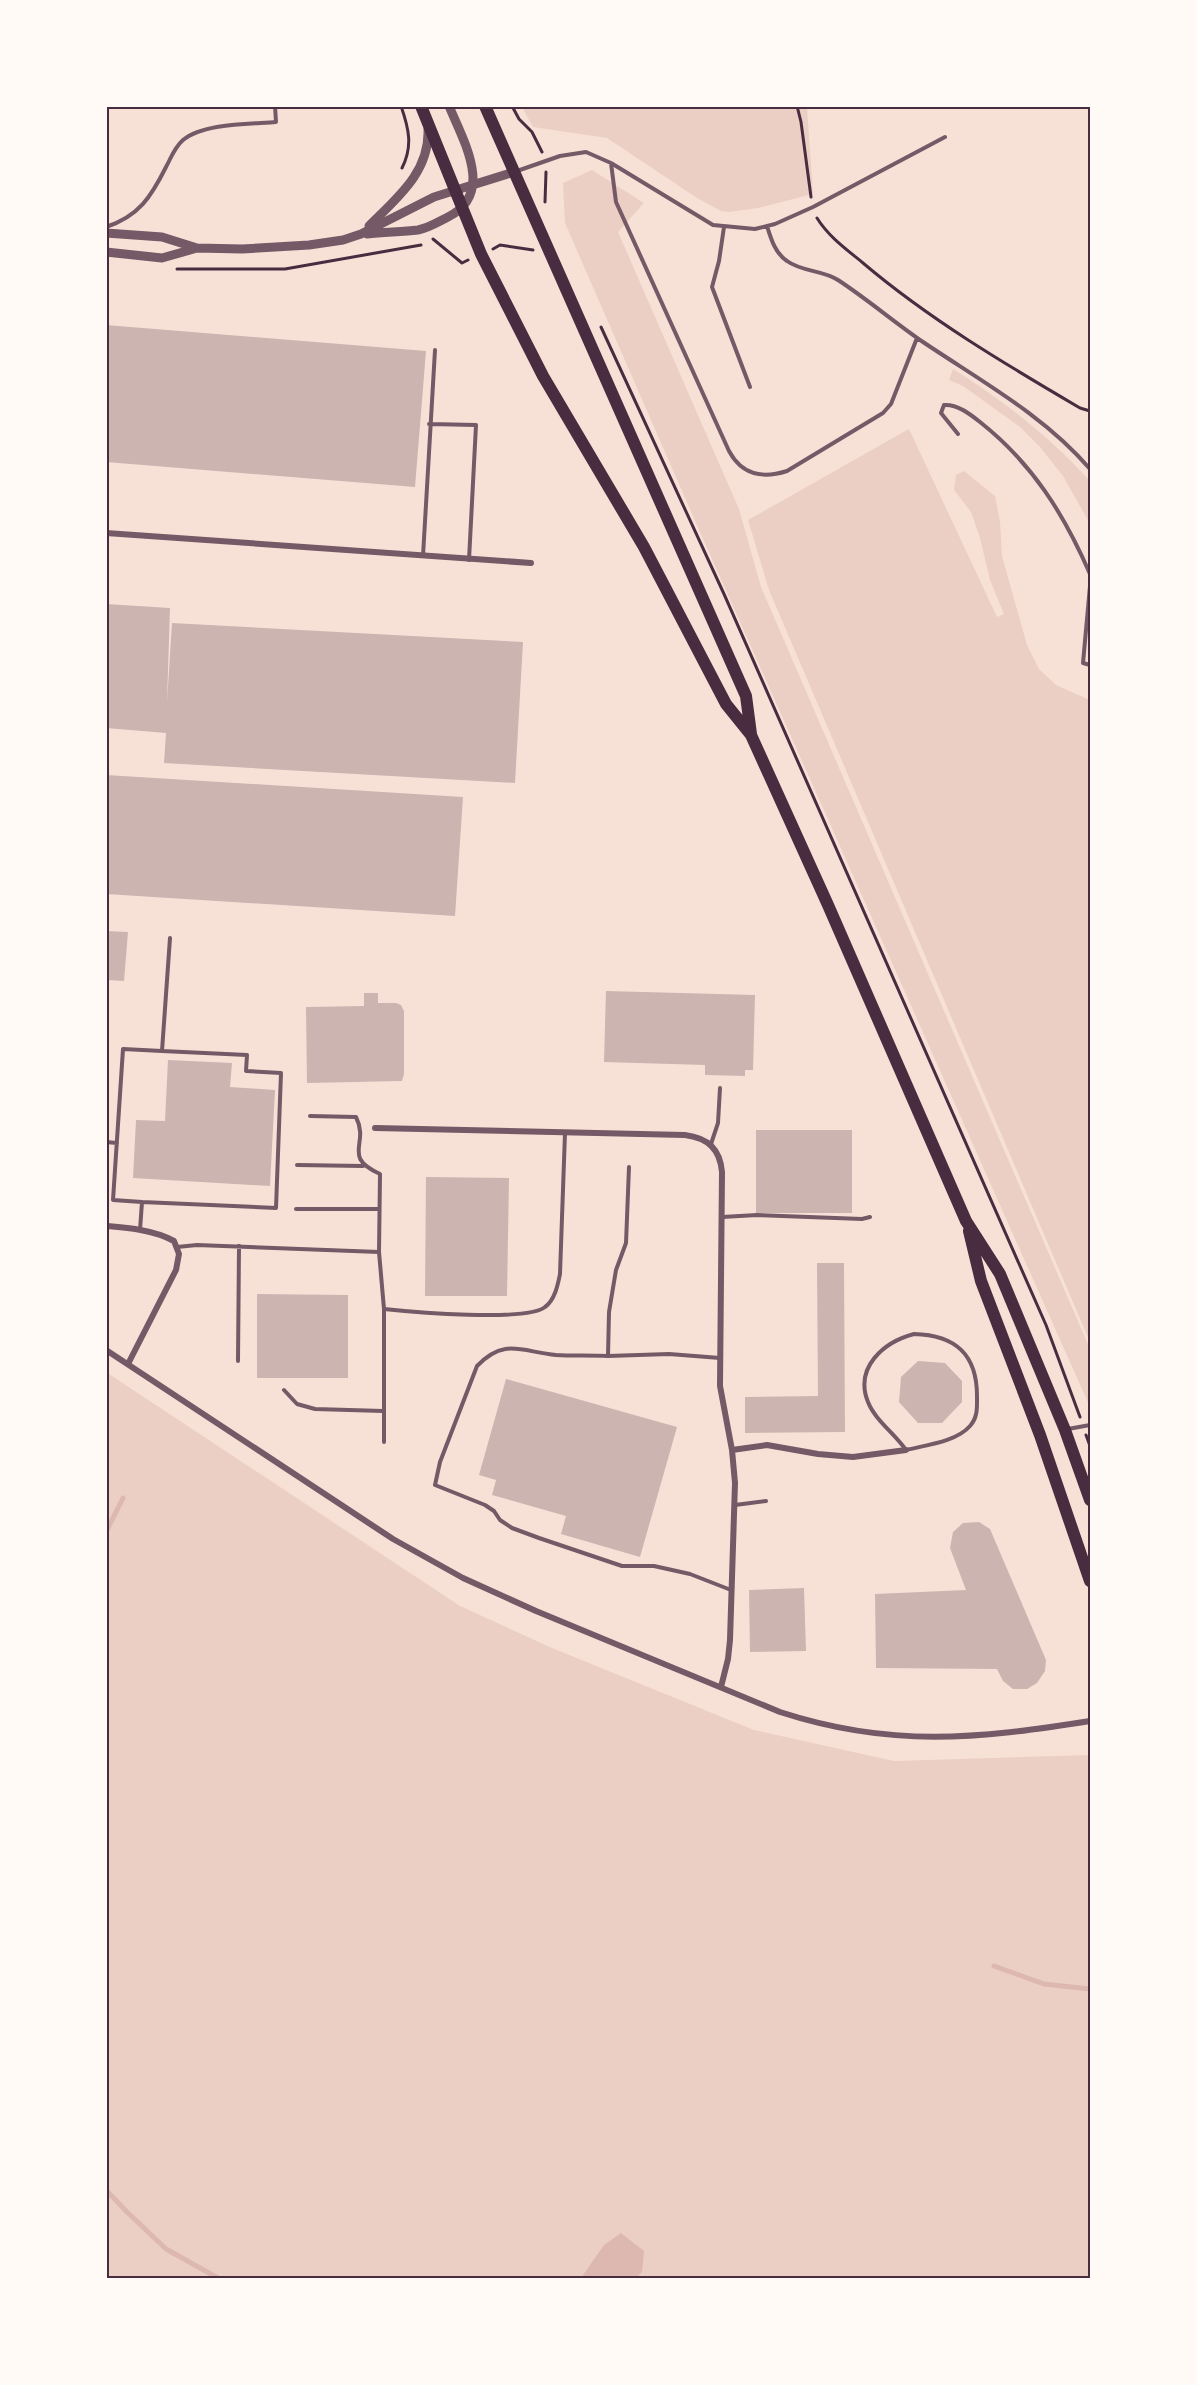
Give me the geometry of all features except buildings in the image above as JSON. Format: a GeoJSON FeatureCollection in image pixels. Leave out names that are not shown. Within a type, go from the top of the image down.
{"type":"FeatureCollection","features":[{"type":"Feature","properties":{"kind":"main road"},"geometry":{"type":"LineString","coordinates":[[421,106],[486,267],[543,376],[644,548],[726,704],[751,735],[838,927],[966,1221],[1000,1274],[1065,1430],[1090,1500]]}},
{"type":"Feature","properties":{"kind":"main road"},"geometry":{"type":"LineString","coordinates":[[485,106],[746,696],[751,735]]}},
{"type":"Feature","properties":{"kind":"main road"},"geometry":{"type":"LineString","coordinates":[[966,1221],[981,1281],[1040,1435],[1090,1581]]}},
{"type":"Feature","properties":{"kind":"street"},"geometry":{"type":"LineString","coordinates":[[361,234],[428,228],[462,210],[469,200],[474,185],[470,157],[449,106]]}},
{"type":"Feature","properties":{"kind":"street"},"geometry":{"type":"LineString","coordinates":[[361,234],[415,178],[428,151],[428,127]]}},
{"type":"Feature","properties":{"kind":"street"},"geometry":{"type":"LineString","coordinates":[[106,233],[162,237],[197,248],[242,249],[309,246],[361,234],[417,204],[514,172]]}},
{"type":"Feature","properties":{"kind":"street"},"geometry":{"type":"LineString","coordinates":[[106,252],[162,258],[197,248]]}},
{"type":"Feature","properties":{"kind":"street"},"geometry":{"type":"LineString","coordinates":[[106,533],[531,563]]}},
{"type":"Feature","properties":{"kind":"street"},"geometry":{"type":"LineString","coordinates":[[375,1128],[685,1135],[699,1137],[711,1144],[721,1159],[720,1358],[723,1406],[732,1449],[735,1483],[728,1659],[721,1687]]}},
{"type":"Feature","properties":{"kind":"street"},"geometry":{"type":"LineString","coordinates":[[106,1226],[165,1236],[174,1241],[179,1254],[176,1270],[128,1364]]}},
{"type":"Feature","properties":{"kind":"street"},"geometry":{"type":"LineString","coordinates":[[106,1350],[393,1539],[454,1574],[536,1611],[780,1712],[814,1723],[879,1735],[932,1737],[985,1735],[1090,1720]]}},
{"type":"Feature","properties":{"kind":"street"},"geometry":{"type":"LineString","coordinates":[[732,1449],[767,1445],[810,1453],[852,1457],[906,1450]]}},
{"type":"Feature","properties":{"kind":"lane"},"geometry":{"type":"LineString","coordinates":[[106,226],[133,214],[144,203],[154,189],[173,151],[182,141],[205,129],[276,122],[275,106]]}},
{"type":"Feature","properties":{"kind":"lane"},"geometry":{"type":"LineString","coordinates":[[514,172],[574,152],[586,152],[611,164],[713,225],[747,229],[766,226],[813,207],[945,137]]}},
{"type":"Feature","properties":{"kind":"lane"},"geometry":{"type":"LineString","coordinates":[[611,164],[616,202],[729,451],[735,462],[744,470],[758,476],[771,477],[787,471],[883,413],[891,404],[917,338]]}},
{"type":"Feature","properties":{"kind":"lane"},"geometry":{"type":"LineString","coordinates":[[766,226],[776,250],[786,261],[837,279],[917,338],[1034,416],[1077,453],[1090,469]]}},
{"type":"Feature","properties":{"kind":"lane"},"geometry":{"type":"LineString","coordinates":[[724,227],[712,287],[750,387]]}},
{"type":"Feature","properties":{"kind":"lane"},"geometry":{"type":"LineString","coordinates":[[423,557],[435,350]]}},
{"type":"Feature","properties":{"kind":"lane"},"geometry":{"type":"LineString","coordinates":[[958,434],[941,412],[944,405],[950,405],[970,414],[997,435],[1027,465],[1061,515],[1078,545],[1090,574]]}},
{"type":"Feature","properties":{"kind":"lane"},"geometry":{"type":"LineString","coordinates":[[429,424],[476,425],[469,560]]}},
{"type":"Feature","properties":{"kind":"lane"},"geometry":{"type":"LineString","coordinates":[[1090,586],[1083,663],[1090,665]]}},
{"type":"Feature","properties":{"kind":"lane"},"geometry":{"type":"LineString","coordinates":[[162,1051],[170,938]]}},
{"type":"Feature","properties":{"kind":"lane"},"geometry":{"type":"LineString","coordinates":[[123,1049],[247,1055],[246,1071],[281,1073],[276,1208],[113,1200],[117,1143],[123,1049]]}},
{"type":"Feature","properties":{"kind":"lane"},"geometry":{"type":"LineString","coordinates":[[711,1144],[718,1123],[720,1088]]}},
{"type":"Feature","properties":{"kind":"lane"},"geometry":{"type":"LineString","coordinates":[[310,1116],[356,1117],[360,1124],[359,1159],[364,1167]]}},
{"type":"Feature","properties":{"kind":"lane"},"geometry":{"type":"LineString","coordinates":[[384,1310],[417,1313],[524,1314],[545,1307],[557,1290],[560,1274],[565,1133]]}},
{"type":"Feature","properties":{"kind":"lane"},"geometry":{"type":"LineString","coordinates":[[106,1142],[117,1143]]}},
{"type":"Feature","properties":{"kind":"lane"},"geometry":{"type":"LineString","coordinates":[[297,1165],[364,1167],[380,1174],[379,1252],[384,1310],[384,1442]]}},
{"type":"Feature","properties":{"kind":"lane"},"geometry":{"type":"LineString","coordinates":[[608,1356],[609,1312],[616,1270],[626,1243],[629,1167]]}},
{"type":"Feature","properties":{"kind":"lane"},"geometry":{"type":"LineString","coordinates":[[140,1230],[142,1202]]}},
{"type":"Feature","properties":{"kind":"lane"},"geometry":{"type":"LineString","coordinates":[[296,1209],[379,1209]]}},
{"type":"Feature","properties":{"kind":"lane"},"geometry":{"type":"LineString","coordinates":[[722,1217],[757,1215],[862,1219],[870,1217]]}},
{"type":"Feature","properties":{"kind":"lane"},"geometry":{"type":"LineString","coordinates":[[177,1247],[240,1246],[379,1252]]}},
{"type":"Feature","properties":{"kind":"lane"},"geometry":{"type":"LineString","coordinates":[[238,1361],[240,1246]]}},
{"type":"Feature","properties":{"kind":"lane"},"geometry":{"type":"LineString","coordinates":[[915,1334],[944,1338],[969,1358],[977,1379],[976,1417],[969,1428],[956,1437],[906,1450],[868,1402],[866,1376],[872,1360],[883,1347],[897,1338],[915,1334]]}},
{"type":"Feature","properties":{"kind":"lane"},"geometry":{"type":"LineString","coordinates":[[720,1358],[669,1354],[608,1356],[547,1354],[514,1347],[501,1349],[486,1356],[477,1366],[440,1462],[435,1485],[485,1505],[512,1528],[539,1538],[622,1566],[654,1566],[690,1574],[731,1590]]}},
{"type":"Feature","properties":{"kind":"lane"},"geometry":{"type":"LineString","coordinates":[[284,1390],[297,1404],[315,1409],[383,1411]]}},
{"type":"Feature","properties":{"kind":"lane"},"geometry":{"type":"LineString","coordinates":[[1065,1430],[1090,1425]]}},
{"type":"Feature","properties":{"kind":"lane"},"geometry":{"type":"LineString","coordinates":[[734,1505],[766,1501]]}},
{"type":"Feature","properties":{"kind":"path"},"geometry":{"type":"LineString","coordinates":[[512,106],[519,119],[532,132],[546,160],[544,207]]}},
{"type":"Feature","properties":{"kind":"path"},"geometry":{"type":"LineString","coordinates":[[797,106],[813,207],[825,230],[879,277],[977,347],[1080,408],[1090,411]]}},
{"type":"Feature","properties":{"kind":"path"},"geometry":{"type":"LineString","coordinates":[[168,269],[285,269],[434,242]]}},
{"type":"Feature","properties":{"kind":"path"},"geometry":{"type":"LineString","coordinates":[[599,322],[724,594],[1046,1325],[1090,1446]]}},
{"type":"Feature","properties":{"kind":"shaded area"},"geometry":{"type":"Polygon","coordinates":[[[522,107],[807,107],[813,194],[758,208],[721,211],[697,198],[607,138],[533,127],[522,107]]]}},
{"type":"Feature","properties":{"kind":"shaded area"},"geometry":{"type":"Polygon","coordinates":[[[592,170],[644,203],[618,232],[739,509],[761,587],[1090,1349],[1090,1407],[699,530],[565,223],[563,183],[592,170]]]}},
{"type":"Feature","properties":{"kind":"shaded area"},"geometry":{"type":"Polygon","coordinates":[[[953,369],[1025,420],[1090,481],[1090,524],[1063,476],[1039,446],[1020,427],[963,386],[949,380],[953,369]]]}},
{"type":"Feature","properties":{"kind":"shaded area"},"geometry":{"type":"Polygon","coordinates":[[[909,429],[997,617],[1004,614],[990,580],[971,512],[954,490],[956,475],[964,471],[995,496],[1000,522],[1002,556],[1027,645],[1039,669],[1056,685],[1090,700],[1090,1342],[769,590],[748,520],[909,429]]]}},
{"type":"Feature","properties":{"kind":"shaded area"},"geometry":{"type":"Polygon","coordinates":[[[106,1372],[460,1606],[552,1648],[754,1730],[894,1761],[1090,1755],[1090,2278],[107,2278],[106,1372]]]}},
{"type":"Feature","properties":{"kind":"shaded area"},"geometry":{"type":"Polygon","coordinates":[[[621,2233],[644,2251],[642,2272],[636,2278],[581,2278],[604,2245],[621,2233]]]}},
{"type":"Feature","properties":{"kind":"waterway"},"geometry":{"type":"LineString","coordinates":[[106,1532],[123,1498]]}},
{"type":"Feature","properties":{"kind":"waterway"},"geometry":{"type":"LineString","coordinates":[[994,1966],[1044,1984],[1090,1989]]}},
{"type":"Feature","properties":{"kind":"waterway"},"geometry":{"type":"LineString","coordinates":[[106,2190],[166,2249],[218,2278]]}}]}
